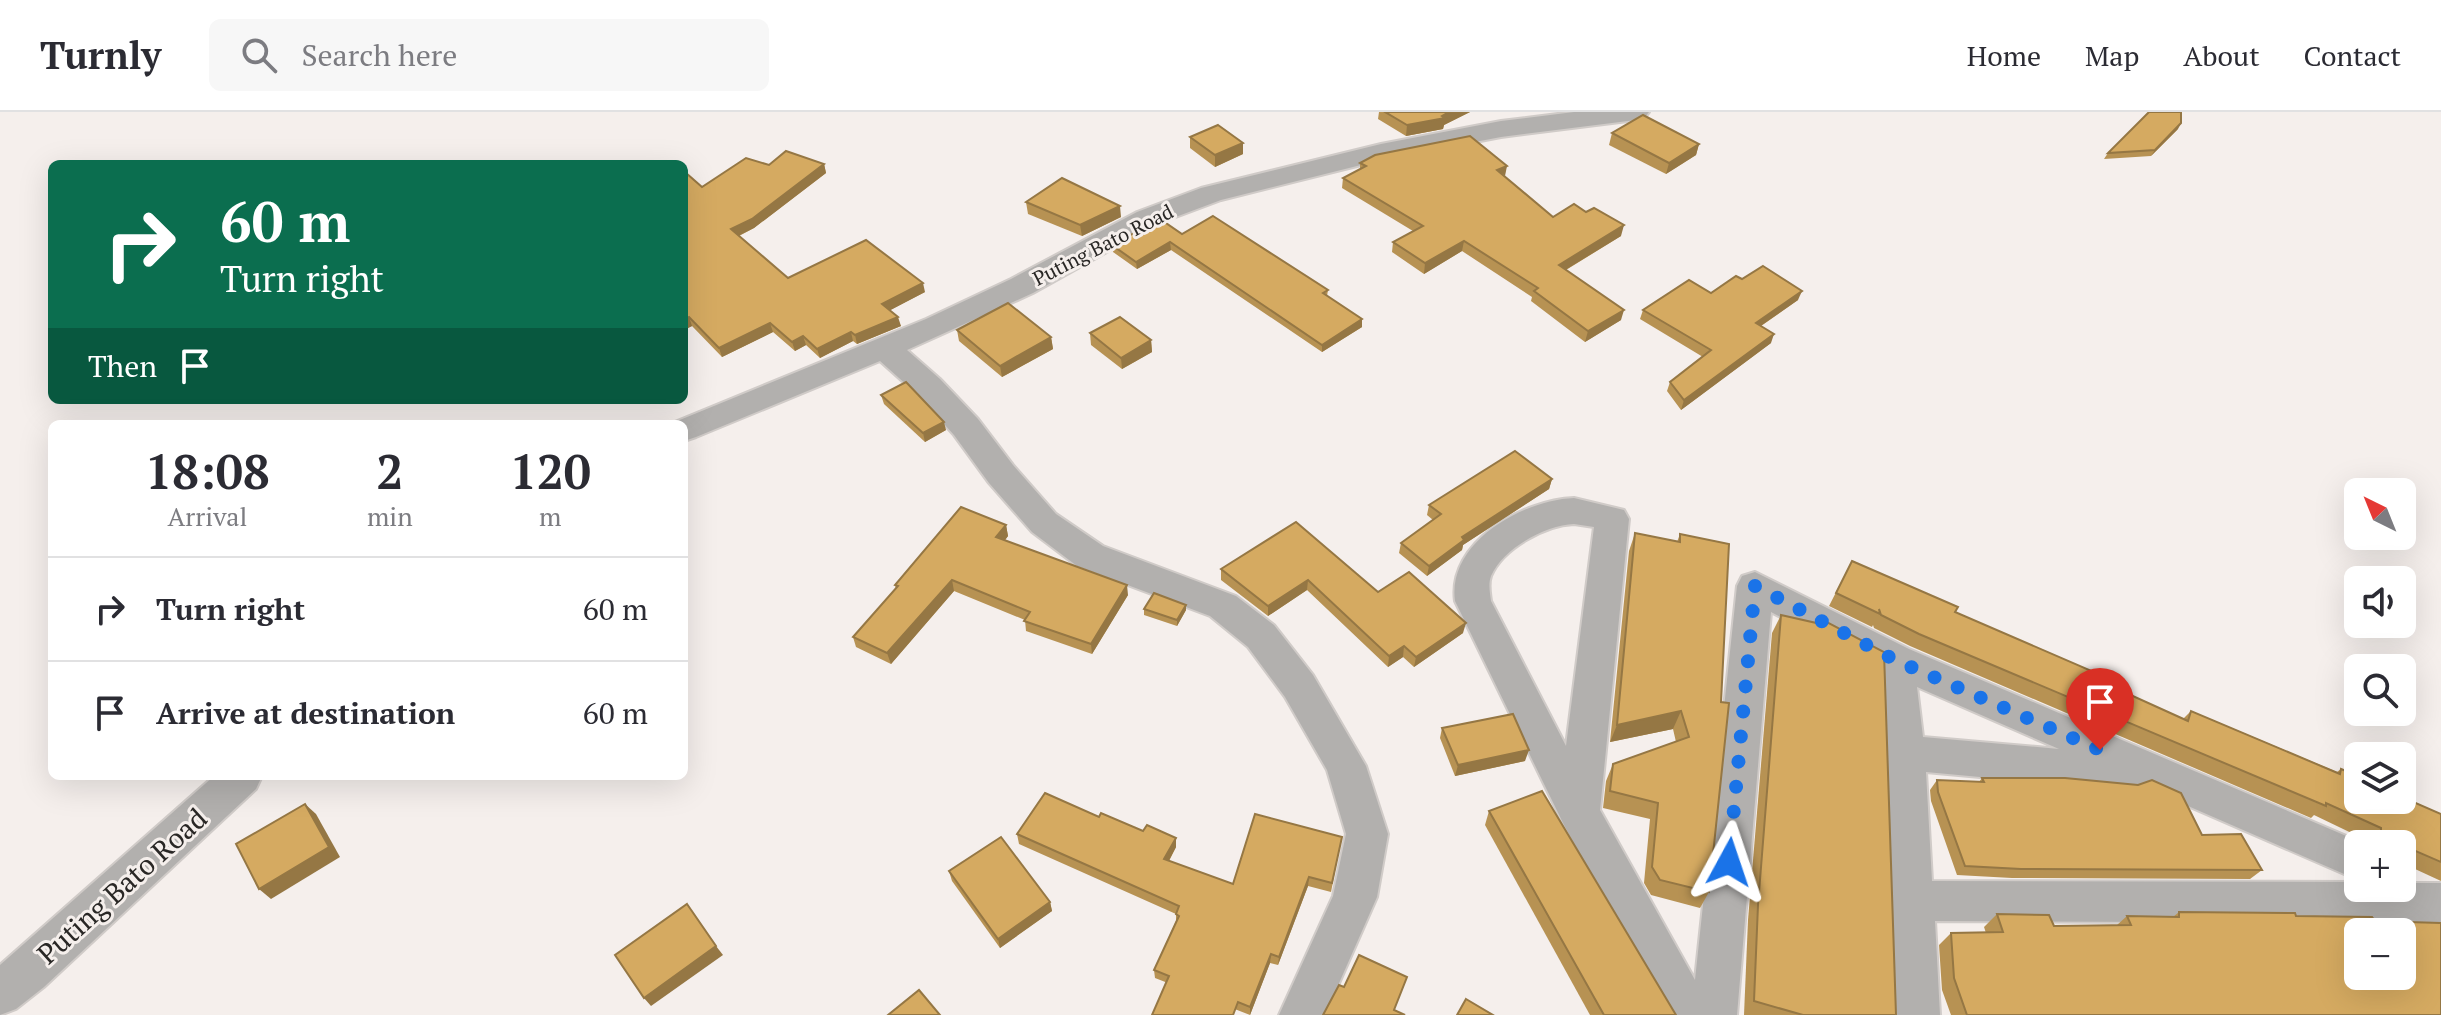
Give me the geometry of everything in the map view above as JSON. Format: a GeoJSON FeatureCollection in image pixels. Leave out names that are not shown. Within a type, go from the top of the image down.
{"type":"FeatureCollection","features":[{"type":"Feature","properties":{"kind":"street","name":"Puting Bato Road"},"geometry":{"type":"LineString","coordinates":[[688,427],[885,348],[1022,286],[1147,218],[1211,194],[1381,152],[1501,129],[1636,112]]}},
{"type":"Feature","properties":{"kind":"street"},"geometry":{"type":"LineString","coordinates":[[885,348],[929,387],[966,427],[1001,474],[1044,523],[1090,556],[1223,606],[1261,636],[1299,686],[1346,766],[1367,834],[1355,897],[1302,1015]]}},
{"type":"Feature","properties":{"kind":"street"},"geometry":{"type":"LineString","coordinates":[[1579,812],[1612,519],[1572,511],[1547,516],[1514,533],[1487,555],[1472,578],[1473,601],[1579,812],[1678,995],[1697,1015]]}},
{"type":"Feature","properties":{"kind":"street"},"geometry":{"type":"LineString","coordinates":[[1714,1015],[1755,586],[1895,660],[2344,855]]}},
{"type":"Feature","properties":{"kind":"street"},"geometry":{"type":"LineString","coordinates":[[1895,660],[1905,753],[1917,1015]]}},
{"type":"Feature","properties":{"kind":"street"},"geometry":{"type":"LineString","coordinates":[[1905,753],[2158,775]]}},
{"type":"Feature","properties":{"kind":"street","name":"Puting Bato Road"},"geometry":{"type":"LineString","coordinates":[[0,993],[51,951],[238,780]]}},
{"type":"Feature","properties":{"kind":"street"},"geometry":{"type":"LineString","coordinates":[[2416,886],[2441,897]]}},
{"type":"Feature","properties":{"kind":"street"},"geometry":{"type":"LineString","coordinates":[[1912,901],[2441,903]]}},
{"type":"Feature","properties":{"kind":"building"},"geometry":{"type":"Polygon","coordinates":[[[1385,112],[1449,112],[1442,116],[1445,118],[1407,125],[1385,112]]]}},
{"type":"Feature","properties":{"kind":"building"},"geometry":{"type":"Polygon","coordinates":[[[2149,112],[2181,112],[2181,123],[2155,150],[2108,153],[2149,112]]]}},
{"type":"Feature","properties":{"kind":"building"},"geometry":{"type":"Polygon","coordinates":[[[1643,115],[1699,144],[1669,163],[1612,133],[1643,115]]]}},
{"type":"Feature","properties":{"kind":"building"},"geometry":{"type":"Polygon","coordinates":[[[1218,125],[1243,143],[1215,155],[1190,137],[1218,125]]]}},
{"type":"Feature","properties":{"kind":"building"},"geometry":{"type":"Polygon","coordinates":[[[1470,136],[1507,166],[1497,170],[1553,217],[1574,204],[1586,212],[1594,208],[1624,225],[1559,265],[1624,310],[1588,331],[1534,291],[1538,288],[1464,241],[1425,263],[1393,242],[1423,226],[1343,178],[1366,166],[1360,163],[1375,155],[1470,136]]]}},
{"type":"Feature","properties":{"kind":"building"},"geometry":{"type":"Polygon","coordinates":[[[786,151],[824,164],[752,219],[731,229],[788,278],[866,240],[923,283],[882,304],[898,317],[855,335],[851,332],[817,349],[803,336],[792,342],[770,323],[719,348],[688,318],[688,175],[702,187],[746,158],[769,165],[786,151]]]}},
{"type":"Feature","properties":{"kind":"building"},"geometry":{"type":"Polygon","coordinates":[[[1062,178],[1120,206],[1080,225],[1026,202],[1062,178]]]}},
{"type":"Feature","properties":{"kind":"building"},"geometry":{"type":"Polygon","coordinates":[[[1213,216],[1328,290],[1323,293],[1362,319],[1322,345],[1170,242],[1136,262],[1112,245],[1160,219],[1182,234],[1213,216]]]}},
{"type":"Feature","properties":{"kind":"building"},"geometry":{"type":"Polygon","coordinates":[[[1763,266],[1802,291],[1756,323],[1774,334],[1684,400],[1670,382],[1711,350],[1643,310],[1689,280],[1711,293],[1736,276],[1742,279],[1763,266]]]}},
{"type":"Feature","properties":{"kind":"building"},"geometry":{"type":"Polygon","coordinates":[[[1008,303],[1051,337],[1000,366],[957,330],[1008,303]]]}},
{"type":"Feature","properties":{"kind":"building"},"geometry":{"type":"Polygon","coordinates":[[[1120,317],[1151,340],[1121,358],[1090,333],[1120,317]]]}},
{"type":"Feature","properties":{"kind":"building"},"geometry":{"type":"Polygon","coordinates":[[[906,382],[944,422],[923,433],[881,395],[906,382]]]}},
{"type":"Feature","properties":{"kind":"building"},"geometry":{"type":"Polygon","coordinates":[[[1515,451],[1552,479],[1462,537],[1464,540],[1429,566],[1401,543],[1441,514],[1429,505],[1515,451]]]}},
{"type":"Feature","properties":{"kind":"building"},"geometry":{"type":"Polygon","coordinates":[[[961,507],[1006,525],[996,537],[1127,585],[1091,644],[1024,621],[1030,612],[952,580],[887,653],[853,637],[961,507]]]}},
{"type":"Feature","properties":{"kind":"building"},"geometry":{"type":"Polygon","coordinates":[[[1296,522],[1378,592],[1409,572],[1466,623],[1416,657],[1404,646],[1389,656],[1308,580],[1268,606],[1221,569],[1296,522]]]}},
{"type":"Feature","properties":{"kind":"building"},"geometry":{"type":"Polygon","coordinates":[[[1635,533],[1680,542],[1680,534],[1729,544],[1721,702],[1729,703],[1709,892],[1660,880],[1652,867],[1658,803],[1610,791],[1613,764],[1689,737],[1681,711],[1617,725],[1635,533]]]}},
{"type":"Feature","properties":{"kind":"building"},"geometry":{"type":"Polygon","coordinates":[[[1852,561],[1958,607],[1955,612],[2117,682],[2115,688],[2188,721],[2191,711],[2340,774],[2341,769],[2344,770],[2344,811],[1919,634],[1881,615],[1879,609],[1880,614],[1836,593],[1852,561]]]}},
{"type":"Feature","properties":{"kind":"building"},"geometry":{"type":"Polygon","coordinates":[[[1154,593],[1186,605],[1177,620],[1144,609],[1154,593]]]}},
{"type":"Feature","properties":{"kind":"building"},"geometry":{"type":"Polygon","coordinates":[[[1781,615],[1821,624],[1823,620],[1884,652],[1896,1015],[1803,1015],[1754,1001],[1758,905],[1781,615]]]}},
{"type":"Feature","properties":{"kind":"building"},"geometry":{"type":"Polygon","coordinates":[[[1513,714],[1529,750],[1458,765],[1442,728],[1513,714]]]}},
{"type":"Feature","properties":{"kind":"building"},"geometry":{"type":"Polygon","coordinates":[[[1982,778],[2065,778],[2138,785],[2152,780],[2181,793],[2202,835],[2241,834],[2262,870],[1965,866],[1938,792],[1937,780],[1984,782],[1982,778]]]}},
{"type":"Feature","properties":{"kind":"building"},"geometry":{"type":"Polygon","coordinates":[[[1542,791],[1676,1015],[1604,1015],[1489,811],[1542,791]]]}},
{"type":"Feature","properties":{"kind":"building"},"geometry":{"type":"Polygon","coordinates":[[[1045,793],[1099,817],[1101,813],[1143,831],[1147,825],[1176,838],[1164,859],[1233,884],[1255,814],[1342,837],[1332,883],[1309,877],[1279,957],[1271,954],[1250,1007],[1238,1002],[1233,1015],[1152,1015],[1169,976],[1154,970],[1179,916],[1176,914],[1179,906],[1017,834],[1045,793]]]}},
{"type":"Feature","properties":{"kind":"building"},"geometry":{"type":"Polygon","coordinates":[[[2416,803],[2441,814],[2441,862],[2416,851],[2416,830],[2381,828],[2350,814],[2416,814],[2416,803]]]}},
{"type":"Feature","properties":{"kind":"building"},"geometry":{"type":"Polygon","coordinates":[[[305,804],[329,847],[259,889],[236,844],[305,804]]]}},
{"type":"Feature","properties":{"kind":"building"},"geometry":{"type":"Polygon","coordinates":[[[1001,837],[1050,902],[998,939],[949,871],[1001,837]]]}},
{"type":"Feature","properties":{"kind":"building"},"geometry":{"type":"Polygon","coordinates":[[[687,904],[716,946],[644,998],[615,955],[687,904]]]}},
{"type":"Feature","properties":{"kind":"building"},"geometry":{"type":"Polygon","coordinates":[[[2179,912],[2372,917],[2344,918],[2344,990],[2416,990],[2416,922],[2441,923],[2441,1015],[1967,1015],[1954,978],[1951,933],[2003,932],[1997,914],[2049,915],[2054,926],[2131,925],[2127,916],[2179,917],[2179,912]]]}},
{"type":"Feature","properties":{"kind":"building"},"geometry":{"type":"Polygon","coordinates":[[[1359,955],[1407,977],[1394,1010],[1405,1015],[1323,1015],[1339,985],[1344,987],[1359,955]]]}},
{"type":"Feature","properties":{"kind":"building"},"geometry":{"type":"Polygon","coordinates":[[[919,990],[940,1015],[888,1015],[919,990]]]}},
{"type":"Feature","properties":{"kind":"building"},"geometry":{"type":"Polygon","coordinates":[[[1466,999],[1493,1015],[1457,1015],[1466,999]]]}},
{"type":"Feature","properties":{"kind":"route"},"geometry":{"type":"LineString","coordinates":[[1729,862],[1755,586],[1895,660],[2100,750]]}}]}
